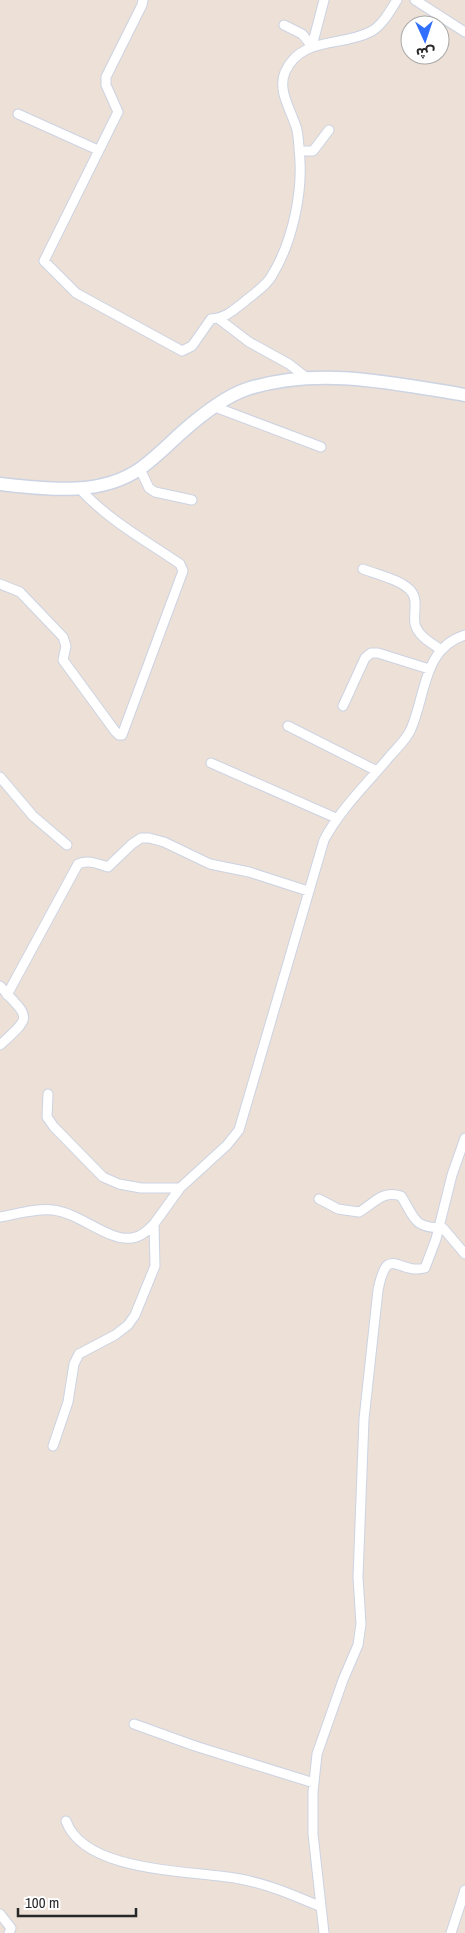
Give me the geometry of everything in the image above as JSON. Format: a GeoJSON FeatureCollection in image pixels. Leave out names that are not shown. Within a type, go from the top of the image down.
{"type":"FeatureCollection","features":[{"type":"Feature","properties":{"kind":"street"},"geometry":{"type":"LineString","coordinates":[[143,0],[142,6],[106,77],[106,85],[118,112],[44,261],[57,276],[84,298],[182,351],[192,346],[211,319],[219,319],[249,298],[271,278],[296,213],[300,195],[300,151],[297,129],[285,100],[282,85],[284,73],[291,61],[312,46],[361,36],[372,31],[397,0]]}},
{"type":"Feature","properties":{"kind":"street"},"geometry":{"type":"LineString","coordinates":[[312,46],[324,0]]}},
{"type":"Feature","properties":{"kind":"street"},"geometry":{"type":"LineString","coordinates":[[415,0],[465,32]]}},
{"type":"Feature","properties":{"kind":"street"},"geometry":{"type":"LineString","coordinates":[[284,25],[302,34],[312,46]]}},
{"type":"Feature","properties":{"kind":"street"},"geometry":{"type":"LineString","coordinates":[[18,114],[98,150]]}},
{"type":"Feature","properties":{"kind":"street"},"geometry":{"type":"LineString","coordinates":[[300,151],[312,151],[328,130]]}},
{"type":"Feature","properties":{"kind":"street"},"geometry":{"type":"LineString","coordinates":[[219,319],[249,342],[289,364],[307,378]]}},
{"type":"Feature","properties":{"kind":"street"},"geometry":{"type":"LineString","coordinates":[[0,484],[58,489],[105,484],[140,469],[214,407],[245,390],[307,378],[364,379],[465,395]]}},
{"type":"Feature","properties":{"kind":"street"},"geometry":{"type":"LineString","coordinates":[[214,407],[321,447]]}},
{"type":"Feature","properties":{"kind":"street"},"geometry":{"type":"LineString","coordinates":[[140,469],[149,488],[155,492],[192,500]]}},
{"type":"Feature","properties":{"kind":"street"},"geometry":{"type":"LineString","coordinates":[[0,584],[20,592],[63,637],[66,646],[63,660],[118,735],[122,734],[182,571],[180,564],[126,529],[92,502],[80,488]]}},
{"type":"Feature","properties":{"kind":"street"},"geometry":{"type":"LineString","coordinates":[[364,569],[404,585],[412,591],[415,599],[415,624],[418,631],[427,641],[440,649]]}},
{"type":"Feature","properties":{"kind":"street"},"geometry":{"type":"LineString","coordinates":[[0,1217],[52,1209],[83,1218],[106,1233],[132,1238],[142,1235],[154,1224],[180,1188],[227,1145],[239,1130],[324,840],[336,818],[410,731],[429,669],[440,649],[456,638],[465,635]]}},
{"type":"Feature","properties":{"kind":"street"},"geometry":{"type":"LineString","coordinates":[[343,706],[365,658],[371,654],[378,653],[429,669]]}},
{"type":"Feature","properties":{"kind":"street"},"geometry":{"type":"LineString","coordinates":[[288,726],[377,771]]}},
{"type":"Feature","properties":{"kind":"street"},"geometry":{"type":"LineString","coordinates":[[211,763],[336,818]]}},
{"type":"Feature","properties":{"kind":"street"},"geometry":{"type":"LineString","coordinates":[[0,777],[6,787],[33,816],[67,845]]}},
{"type":"Feature","properties":{"kind":"street"},"geometry":{"type":"LineString","coordinates":[[7,994],[78,864],[90,862],[108,867],[141,838],[164,842],[210,864],[249,872],[308,891]]}},
{"type":"Feature","properties":{"kind":"street"},"geometry":{"type":"LineString","coordinates":[[0,986],[23,1012],[25,1018],[24,1023],[0,1045]]}},
{"type":"Feature","properties":{"kind":"street"},"geometry":{"type":"LineString","coordinates":[[48,1094],[47,1118],[103,1177],[119,1184],[141,1188],[180,1188]]}},
{"type":"Feature","properties":{"kind":"street"},"geometry":{"type":"LineString","coordinates":[[324,1933],[313,1834],[314,1783],[317,1754],[343,1680],[358,1646],[361,1624],[358,1577],[364,1420],[373,1320],[382,1270],[387,1265],[395,1263],[419,1270],[425,1268],[439,1228],[452,1176],[463,1152],[465,1138]]}},
{"type":"Feature","properties":{"kind":"street"},"geometry":{"type":"LineString","coordinates":[[319,1199],[338,1209],[359,1212],[374,1200],[394,1193],[401,1196],[413,1219],[418,1224],[449,1232],[465,1254]]}},
{"type":"Feature","properties":{"kind":"street"},"geometry":{"type":"LineString","coordinates":[[54,1446],[68,1402],[74,1364],[79,1354],[115,1335],[128,1325],[135,1315],[155,1266],[154,1224]]}},
{"type":"Feature","properties":{"kind":"street"},"geometry":{"type":"LineString","coordinates":[[134,1724],[195,1746],[314,1783]]}},
{"type":"Feature","properties":{"kind":"street"},"geometry":{"type":"LineString","coordinates":[[66,1821],[78,1838],[110,1857],[144,1867],[239,1878],[266,1885],[320,1906]]}},
{"type":"Feature","properties":{"kind":"street"},"geometry":{"type":"LineString","coordinates":[[451,1933],[465,1890]]}},
{"type":"Feature","properties":{"kind":"street"},"geometry":{"type":"LineString","coordinates":[[0,1914],[8,1921],[11,1928],[8,1933]]}}]}
